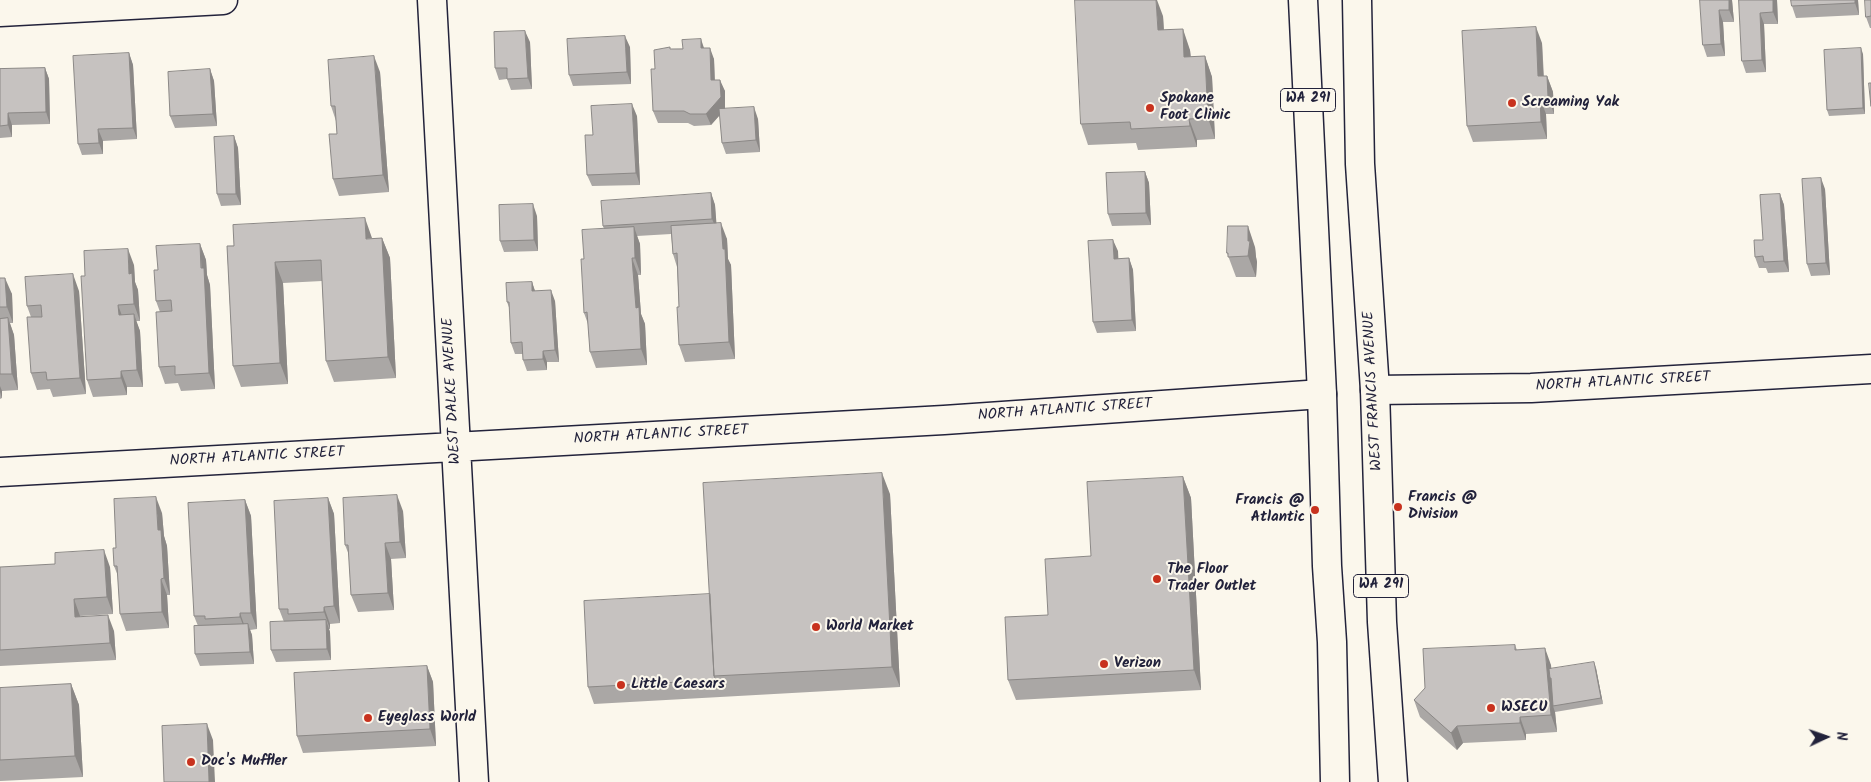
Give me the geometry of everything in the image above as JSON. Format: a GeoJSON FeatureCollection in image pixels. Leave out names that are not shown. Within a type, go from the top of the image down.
{"type":"FeatureCollection","features":[{"type":"Feature","properties":{"kind":"street"},"geometry":{"type":"LineString","coordinates":[[0,12],[222,0]]}},
{"type":"Feature","properties":{"kind":"street","name":"WEST DALKE AVENUE"},"geometry":{"type":"LineString","coordinates":[[432,0],[474,782]]}},
{"type":"Feature","properties":{"kind":"street","name":"WA 291"},"geometry":{"type":"LineString","coordinates":[[1303,0],[1322,394],[1327,566],[1332,642],[1335,782]]}},
{"type":"Feature","properties":{"kind":"street","name":"WEST FRANCIS AVENUE"},"geometry":{"type":"LineString","coordinates":[[1357,0],[1360,164],[1375,390],[1382,622],[1393,782]]}},
{"type":"Feature","properties":{"kind":"street","name":"NORTH ATLANTIC STREET"},"geometry":{"type":"LineString","coordinates":[[1375,390],[1531,388],[1871,369]]}},
{"type":"Feature","properties":{"kind":"street","name":"NORTH ATLANTIC STREET"},"geometry":{"type":"LineString","coordinates":[[0,472],[944,420],[1322,394]]}},
{"type":"Feature","properties":{"kind":"building","name":"Spokane Foot Clinic"},"geometry":{"type":"Polygon","coordinates":[[[1075,0],[1156,0],[1158,30],[1183,29],[1184,57],[1205,56],[1208,118],[1189,119],[1190,126],[1131,129],[1130,122],[1081,124],[1075,0]]]}},
{"type":"Feature","properties":{"kind":"building"},"geometry":{"type":"Polygon","coordinates":[[[1700,0],[1729,0],[1729,10],[1719,10],[1721,44],[1703,45],[1700,0]]]}},
{"type":"Feature","properties":{"kind":"building"},"geometry":{"type":"Polygon","coordinates":[[[1739,0],[1773,0],[1773,12],[1760,13],[1762,60],[1742,61],[1739,0]]]}},
{"type":"Feature","properties":{"kind":"building"},"geometry":{"type":"Polygon","coordinates":[[[1791,0],[1855,0],[1855,3],[1792,6],[1791,0]]]}},
{"type":"Feature","properties":{"kind":"building"},"geometry":{"type":"Polygon","coordinates":[[[1865,0],[1871,0],[1871,16],[1866,17],[1865,0]]]}},
{"type":"Feature","properties":{"kind":"building","name":"Screaming Yak"},"geometry":{"type":"Polygon","coordinates":[[[1536,27],[1538,76],[1547,76],[1548,97],[1540,98],[1541,122],[1467,126],[1462,31],[1536,27]]]}},
{"type":"Feature","properties":{"kind":"building"},"geometry":{"type":"Polygon","coordinates":[[[525,31],[528,78],[507,79],[507,68],[495,68],[494,32],[525,31]]]}},
{"type":"Feature","properties":{"kind":"building"},"geometry":{"type":"Polygon","coordinates":[[[625,36],[627,72],[569,75],[567,39],[625,36]]]}},
{"type":"Feature","properties":{"kind":"building"},"geometry":{"type":"Polygon","coordinates":[[[701,39],[701,48],[710,48],[711,80],[720,80],[721,97],[706,114],[690,114],[684,111],[653,111],[651,69],[655,69],[654,50],[670,47],[670,49],[683,49],[682,40],[701,39]]]}},
{"type":"Feature","properties":{"kind":"building"},"geometry":{"type":"Polygon","coordinates":[[[1861,48],[1863,108],[1827,110],[1824,50],[1861,48]]]}},
{"type":"Feature","properties":{"kind":"building"},"geometry":{"type":"Polygon","coordinates":[[[129,53],[133,128],[98,129],[99,143],[78,144],[73,56],[129,53]]]}},
{"type":"Feature","properties":{"kind":"building"},"geometry":{"type":"Polygon","coordinates":[[[374,56],[383,175],[333,179],[329,134],[337,134],[335,106],[331,106],[328,60],[374,56]]]}},
{"type":"Feature","properties":{"kind":"building"},"geometry":{"type":"Polygon","coordinates":[[[45,68],[46,112],[8,113],[8,125],[0,126],[0,69],[45,68]]]}},
{"type":"Feature","properties":{"kind":"building"},"geometry":{"type":"Polygon","coordinates":[[[210,69],[213,114],[170,116],[168,72],[210,69]]]}},
{"type":"Feature","properties":{"kind":"building"},"geometry":{"type":"Polygon","coordinates":[[[1869,83],[1871,83],[1871,106],[1869,83]]]}},
{"type":"Feature","properties":{"kind":"building"},"geometry":{"type":"Polygon","coordinates":[[[632,104],[636,173],[587,175],[585,135],[593,135],[591,106],[632,104]]]}},
{"type":"Feature","properties":{"kind":"building"},"geometry":{"type":"Polygon","coordinates":[[[754,107],[756,140],[722,143],[719,109],[754,107]]]}},
{"type":"Feature","properties":{"kind":"building"},"geometry":{"type":"Polygon","coordinates":[[[234,136],[236,194],[217,194],[214,137],[234,136]]]}},
{"type":"Feature","properties":{"kind":"building"},"geometry":{"type":"Polygon","coordinates":[[[1145,172],[1146,213],[1108,214],[1106,173],[1145,172]]]}},
{"type":"Feature","properties":{"kind":"building"},"geometry":{"type":"Polygon","coordinates":[[[1821,178],[1826,263],[1807,264],[1802,179],[1821,178]]]}},
{"type":"Feature","properties":{"kind":"building"},"geometry":{"type":"Polygon","coordinates":[[[711,193],[712,219],[603,226],[601,201],[711,193]]]}},
{"type":"Feature","properties":{"kind":"building"},"geometry":{"type":"Polygon","coordinates":[[[1780,194],[1784,261],[1764,262],[1763,256],[1755,257],[1754,240],[1763,240],[1760,195],[1780,194]]]}},
{"type":"Feature","properties":{"kind":"building"},"geometry":{"type":"Polygon","coordinates":[[[533,204],[534,240],[500,241],[499,205],[533,204]]]}},
{"type":"Feature","properties":{"kind":"building"},"geometry":{"type":"Polygon","coordinates":[[[365,218],[366,239],[382,238],[388,357],[326,361],[321,260],[275,262],[280,363],[233,366],[227,246],[234,246],[233,225],[365,218]]]}},
{"type":"Feature","properties":{"kind":"building"},"geometry":{"type":"Polygon","coordinates":[[[721,223],[723,249],[725,249],[729,342],[679,345],[677,253],[673,254],[671,226],[721,223]]]}},
{"type":"Feature","properties":{"kind":"building"},"geometry":{"type":"Polygon","coordinates":[[[1228,226],[1248,226],[1248,241],[1250,241],[1248,256],[1228,257],[1228,226]]]}},
{"type":"Feature","properties":{"kind":"building"},"geometry":{"type":"Polygon","coordinates":[[[634,227],[635,258],[632,258],[636,308],[639,307],[641,349],[590,352],[587,312],[584,313],[581,259],[584,259],[582,230],[634,227]]]}},
{"type":"Feature","properties":{"kind":"building"},"geometry":{"type":"Polygon","coordinates":[[[1113,240],[1114,259],[1129,258],[1132,320],[1093,322],[1088,241],[1113,240]]]}},
{"type":"Feature","properties":{"kind":"building"},"geometry":{"type":"Polygon","coordinates":[[[200,244],[201,268],[204,268],[209,373],[175,375],[175,366],[159,367],[156,312],[172,311],[171,300],[156,301],[154,270],[158,270],[156,246],[200,244]]]}},
{"type":"Feature","properties":{"kind":"building"},"geometry":{"type":"Polygon","coordinates":[[[128,249],[129,274],[132,273],[134,304],[118,305],[119,315],[134,314],[137,370],[121,371],[121,378],[87,380],[81,276],[85,276],[84,251],[128,249]]]}},
{"type":"Feature","properties":{"kind":"building"},"geometry":{"type":"Polygon","coordinates":[[[73,274],[80,378],[47,380],[46,372],[31,373],[27,317],[42,317],[41,305],[27,306],[25,277],[73,274]]]}},
{"type":"Feature","properties":{"kind":"building"},"geometry":{"type":"Polygon","coordinates":[[[0,278],[5,278],[7,307],[0,307],[0,278]]]}},
{"type":"Feature","properties":{"kind":"building"},"geometry":{"type":"Polygon","coordinates":[[[532,282],[532,291],[551,290],[555,350],[543,351],[543,359],[523,360],[522,342],[511,343],[506,283],[532,282]]]}},
{"type":"Feature","properties":{"kind":"building"},"geometry":{"type":"Polygon","coordinates":[[[8,318],[12,374],[0,374],[0,319],[8,318]]]}},
{"type":"Feature","properties":{"kind":"building"},"geometry":{"type":"Polygon","coordinates":[[[882,473],[892,667],[714,676],[703,483],[882,473]]]}},
{"type":"Feature","properties":{"kind":"building"},"geometry":{"type":"Polygon","coordinates":[[[1183,477],[1194,670],[1008,680],[1005,617],[1048,615],[1045,559],[1091,556],[1087,482],[1183,477]]]}},
{"type":"Feature","properties":{"kind":"building"},"geometry":{"type":"Polygon","coordinates":[[[397,495],[400,542],[385,543],[388,593],[351,595],[348,545],[345,545],[343,498],[397,495]]]}},
{"type":"Feature","properties":{"kind":"building"},"geometry":{"type":"Polygon","coordinates":[[[156,497],[158,530],[161,530],[164,578],[161,579],[162,612],[120,614],[117,566],[114,566],[113,548],[116,548],[114,499],[156,497]]]}},
{"type":"Feature","properties":{"kind":"building"},"geometry":{"type":"Polygon","coordinates":[[[328,498],[334,606],[324,607],[324,612],[288,614],[288,609],[279,609],[274,501],[328,498]]]}},
{"type":"Feature","properties":{"kind":"building"},"geometry":{"type":"Polygon","coordinates":[[[245,500],[251,613],[240,613],[240,617],[205,619],[205,616],[194,616],[188,503],[245,500]]]}},
{"type":"Feature","properties":{"kind":"building"},"geometry":{"type":"Polygon","coordinates":[[[104,550],[107,597],[74,599],[75,617],[108,615],[110,643],[0,650],[0,567],[55,564],[55,553],[104,550]]]}},
{"type":"Feature","properties":{"kind":"building"},"geometry":{"type":"Polygon","coordinates":[[[710,594],[714,676],[716,680],[588,687],[584,601],[710,594]]]}},
{"type":"Feature","properties":{"kind":"building"},"geometry":{"type":"Polygon","coordinates":[[[326,620],[327,649],[271,650],[270,622],[326,620]]]}},
{"type":"Feature","properties":{"kind":"building"},"geometry":{"type":"Polygon","coordinates":[[[248,624],[250,652],[195,654],[194,626],[248,624]]]}},
{"type":"Feature","properties":{"kind":"building","name":"WSECU"},"geometry":{"type":"Polygon","coordinates":[[[1515,645],[1515,650],[1545,648],[1551,715],[1520,717],[1520,723],[1457,726],[1451,733],[1414,700],[1425,688],[1423,649],[1515,645]]]}},
{"type":"Feature","properties":{"kind":"building"},"geometry":{"type":"Polygon","coordinates":[[[1594,662],[1601,698],[1553,706],[1549,669],[1594,662]]]}},
{"type":"Feature","properties":{"kind":"building","name":"Eyeglass World"},"geometry":{"type":"Polygon","coordinates":[[[427,666],[430,729],[297,736],[294,673],[427,666]]]}},
{"type":"Feature","properties":{"kind":"building"},"geometry":{"type":"Polygon","coordinates":[[[71,684],[75,756],[0,760],[0,688],[71,684]]]}},
{"type":"Feature","properties":{"kind":"building","name":"Doc's Muffler"},"geometry":{"type":"Polygon","coordinates":[[[207,724],[209,782],[164,782],[162,726],[207,724]]]}},
{"type":"Feature","properties":{"kind":"place","name":"Screaming Yak"},"geometry":{"type":"Point","coordinates":[1512,103]}},
{"type":"Feature","properties":{"kind":"place","name":"Spokane Foot Clinic"},"geometry":{"type":"Point","coordinates":[1150,108]}},
{"type":"Feature","properties":{"kind":"place","name":"Francis @ Division"},"geometry":{"type":"Point","coordinates":[1398,507]}},
{"type":"Feature","properties":{"kind":"place","name":"Francis @ Atlantic"},"geometry":{"type":"Point","coordinates":[1315,510]}},
{"type":"Feature","properties":{"kind":"place","name":"The Floor Trader Outlet"},"geometry":{"type":"Point","coordinates":[1157,579]}},
{"type":"Feature","properties":{"kind":"place","name":"World Market"},"geometry":{"type":"Point","coordinates":[816,627]}},
{"type":"Feature","properties":{"kind":"place","name":"Verizon"},"geometry":{"type":"Point","coordinates":[1104,664]}},
{"type":"Feature","properties":{"kind":"place","name":"Little Caesars"},"geometry":{"type":"Point","coordinates":[621,685]}},
{"type":"Feature","properties":{"kind":"place","name":"WSECU"},"geometry":{"type":"Point","coordinates":[1491,708]}},
{"type":"Feature","properties":{"kind":"place","name":"Eyeglass World"},"geometry":{"type":"Point","coordinates":[368,718]}},
{"type":"Feature","properties":{"kind":"place","name":"Doc's Muffler"},"geometry":{"type":"Point","coordinates":[191,762]}}]}
